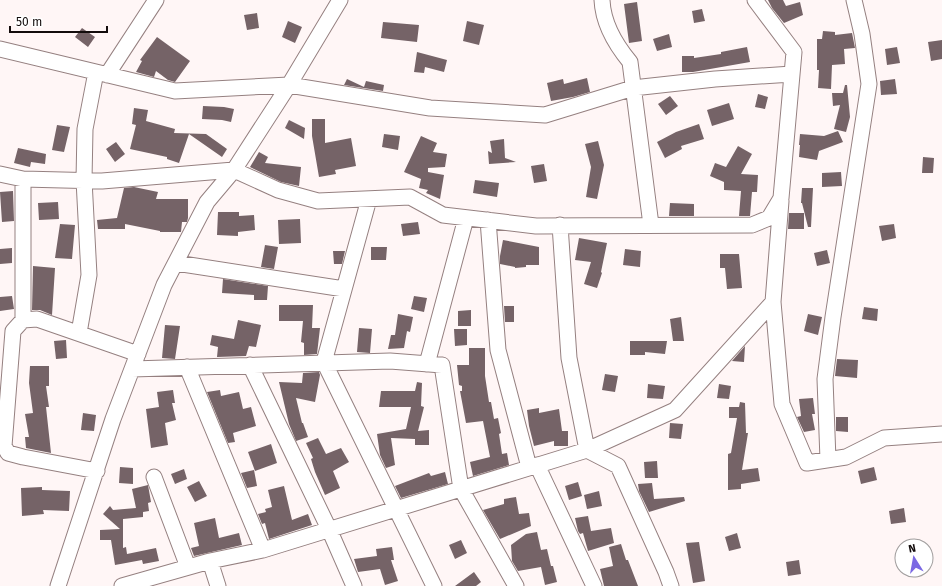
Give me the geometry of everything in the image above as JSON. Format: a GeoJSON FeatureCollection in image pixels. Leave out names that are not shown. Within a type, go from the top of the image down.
{"type":"FeatureCollection","features":[{"type":"Feature","properties":{"kind":"street"},"geometry":{"type":"LineString","coordinates":[[79,333],[89,275],[84,180],[85,129],[102,74],[156,0]]}},
{"type":"Feature","properties":{"kind":"street"},"geometry":{"type":"LineString","coordinates":[[58,586],[113,419],[164,285],[207,202],[234,170],[289,85],[340,0]]}},
{"type":"Feature","properties":{"kind":"street"},"geometry":{"type":"LineString","coordinates":[[602,0],[602,11],[610,31],[619,48],[630,62],[651,225]]}},
{"type":"Feature","properties":{"kind":"street"},"geometry":{"type":"LineString","coordinates":[[755,0],[794,52],[773,302],[782,404],[807,463],[846,457],[884,438],[942,434]]}},
{"type":"Feature","properties":{"kind":"street"},"geometry":{"type":"LineString","coordinates":[[828,460],[825,380],[833,317],[869,84],[862,34],[854,0]]}},
{"type":"Feature","properties":{"kind":"street"},"geometry":{"type":"LineString","coordinates":[[0,49],[175,91],[289,85],[430,108],[545,115],[633,88],[715,79],[792,74]]}},
{"type":"Feature","properties":{"kind":"street"},"geometry":{"type":"LineString","coordinates":[[0,174],[23,179],[102,181],[234,170],[278,190],[318,202],[410,197],[443,216],[536,226],[752,225],[769,218],[781,198]]}},
{"type":"Feature","properties":{"kind":"street"},"geometry":{"type":"LineString","coordinates":[[23,179],[4,458],[23,457],[97,471]]}},
{"type":"Feature","properties":{"kind":"street"},"geometry":{"type":"LineString","coordinates":[[369,199],[324,362],[434,586]]}},
{"type":"Feature","properties":{"kind":"street"},"geometry":{"type":"LineString","coordinates":[[427,364],[466,218]]}},
{"type":"Feature","properties":{"kind":"street"},"geometry":{"type":"LineString","coordinates":[[488,220],[498,350],[533,466],[594,586]]}},
{"type":"Feature","properties":{"kind":"street"},"geometry":{"type":"LineString","coordinates":[[560,225],[569,358],[587,450]]}},
{"type":"Feature","properties":{"kind":"street"},"geometry":{"type":"LineString","coordinates":[[176,263],[344,289]]}},
{"type":"Feature","properties":{"kind":"street"},"geometry":{"type":"LineString","coordinates":[[122,586],[210,562],[263,550],[587,450],[675,410],[773,302]]}},
{"type":"Feature","properties":{"kind":"street"},"geometry":{"type":"LineString","coordinates":[[12,327],[37,319],[138,354]]}},
{"type":"Feature","properties":{"kind":"street"},"geometry":{"type":"LineString","coordinates":[[132,369],[390,360],[442,365],[461,489],[516,586]]}},
{"type":"Feature","properties":{"kind":"street"},"geometry":{"type":"LineString","coordinates":[[250,365],[329,529],[354,586]]}},
{"type":"Feature","properties":{"kind":"street"},"geometry":{"type":"LineString","coordinates":[[187,367],[263,550]]}},
{"type":"Feature","properties":{"kind":"street"},"geometry":{"type":"LineString","coordinates":[[587,450],[618,466],[671,586]]}},
{"type":"Feature","properties":{"kind":"street"},"geometry":{"type":"LineString","coordinates":[[154,477],[188,568]]}},
{"type":"Feature","properties":{"kind":"street"},"geometry":{"type":"LineString","coordinates":[[210,562],[218,586]]}},
{"type":"Feature","properties":{"kind":"building"},"geometry":{"type":"Polygon","coordinates":[[[768,0],[783,0],[786,6],[800,2],[803,15],[784,23],[772,8],[768,0]]]}},
{"type":"Feature","properties":{"kind":"building"},"geometry":{"type":"Polygon","coordinates":[[[637,2],[642,41],[629,43],[624,4],[637,2]]]}},
{"type":"Feature","properties":{"kind":"building"},"geometry":{"type":"Polygon","coordinates":[[[702,9],[705,21],[694,23],[692,11],[702,9]]]}},
{"type":"Feature","properties":{"kind":"building"},"geometry":{"type":"Polygon","coordinates":[[[257,13],[259,28],[247,30],[244,15],[257,13]]]}},
{"type":"Feature","properties":{"kind":"building"},"geometry":{"type":"Polygon","coordinates":[[[288,21],[302,27],[295,43],[282,37],[288,21]]]}},
{"type":"Feature","properties":{"kind":"building"},"geometry":{"type":"Polygon","coordinates":[[[467,21],[484,25],[479,45],[463,41],[467,21]]]}},
{"type":"Feature","properties":{"kind":"building"},"geometry":{"type":"Polygon","coordinates":[[[383,22],[419,25],[417,42],[381,38],[383,22]]]}},
{"type":"Feature","properties":{"kind":"building"},"geometry":{"type":"Polygon","coordinates":[[[82,28],[95,37],[88,47],[75,37],[82,28]]]}},
{"type":"Feature","properties":{"kind":"building"},"geometry":{"type":"Polygon","coordinates":[[[823,31],[835,32],[835,35],[852,33],[855,48],[844,49],[845,64],[832,65],[831,89],[818,88],[819,70],[817,70],[817,39],[822,39],[823,31]]]}},
{"type":"Feature","properties":{"kind":"building"},"geometry":{"type":"Polygon","coordinates":[[[669,34],[672,47],[657,51],[653,39],[669,34]]]}},
{"type":"Feature","properties":{"kind":"building"},"geometry":{"type":"Polygon","coordinates":[[[157,37],[190,61],[175,82],[168,80],[156,71],[154,77],[136,72],[142,61],[140,60],[157,37]]]}},
{"type":"Feature","properties":{"kind":"building"},"geometry":{"type":"Polygon","coordinates":[[[942,40],[942,59],[931,61],[928,42],[942,40]]]}},
{"type":"Feature","properties":{"kind":"building"},"geometry":{"type":"Polygon","coordinates":[[[747,47],[750,62],[693,72],[682,72],[682,56],[694,56],[694,58],[721,54],[721,52],[747,47]]]}},
{"type":"Feature","properties":{"kind":"building"},"geometry":{"type":"Polygon","coordinates":[[[897,47],[900,63],[887,65],[885,49],[897,47]]]}},
{"type":"Feature","properties":{"kind":"building"},"geometry":{"type":"Polygon","coordinates":[[[417,52],[447,60],[444,72],[425,67],[424,73],[414,72],[417,52]]]}},
{"type":"Feature","properties":{"kind":"building"},"geometry":{"type":"Polygon","coordinates":[[[587,78],[590,92],[551,101],[547,83],[563,79],[564,84],[587,78]]]}},
{"type":"Feature","properties":{"kind":"building"},"geometry":{"type":"Polygon","coordinates":[[[347,79],[364,87],[366,81],[384,85],[383,91],[344,85],[347,79]]]}},
{"type":"Feature","properties":{"kind":"building"},"geometry":{"type":"Polygon","coordinates":[[[895,79],[897,94],[881,95],[880,81],[895,79]]]}},
{"type":"Feature","properties":{"kind":"building"},"geometry":{"type":"Polygon","coordinates":[[[845,85],[847,85],[850,117],[846,132],[834,129],[840,105],[833,106],[832,93],[843,93],[845,85]]]}},
{"type":"Feature","properties":{"kind":"building"},"geometry":{"type":"Polygon","coordinates":[[[758,94],[768,97],[765,109],[755,107],[758,94]]]}},
{"type":"Feature","properties":{"kind":"building"},"geometry":{"type":"Polygon","coordinates":[[[670,96],[678,106],[666,115],[658,104],[670,96]]]}},
{"type":"Feature","properties":{"kind":"building"},"geometry":{"type":"Polygon","coordinates":[[[729,103],[734,119],[712,126],[707,110],[729,103]]]}},
{"type":"Feature","properties":{"kind":"building"},"geometry":{"type":"Polygon","coordinates":[[[203,106],[234,109],[231,122],[202,119],[203,106]]]}},
{"type":"Feature","properties":{"kind":"building"},"geometry":{"type":"Polygon","coordinates":[[[134,108],[148,110],[146,121],[175,129],[174,133],[206,134],[227,149],[222,157],[189,134],[179,163],[167,159],[167,157],[130,149],[136,125],[132,124],[134,108]]]}},
{"type":"Feature","properties":{"kind":"building"},"geometry":{"type":"Polygon","coordinates":[[[312,119],[325,119],[325,143],[351,138],[356,166],[335,170],[336,174],[319,177],[312,136],[312,119]]]}},
{"type":"Feature","properties":{"kind":"building"},"geometry":{"type":"Polygon","coordinates":[[[289,120],[305,128],[304,139],[285,128],[289,120]]]}},
{"type":"Feature","properties":{"kind":"building"},"geometry":{"type":"Polygon","coordinates":[[[699,124],[704,139],[681,146],[682,149],[665,158],[657,142],[676,132],[699,124]]]}},
{"type":"Feature","properties":{"kind":"building"},"geometry":{"type":"Polygon","coordinates":[[[57,125],[70,127],[64,152],[52,150],[57,125]]]}},
{"type":"Feature","properties":{"kind":"building"},"geometry":{"type":"Polygon","coordinates":[[[838,131],[843,142],[819,151],[817,160],[799,157],[800,134],[824,136],[838,131]]]}},
{"type":"Feature","properties":{"kind":"building"},"geometry":{"type":"Polygon","coordinates":[[[384,134],[400,136],[398,150],[382,147],[384,134]]]}},
{"type":"Feature","properties":{"kind":"building"},"geometry":{"type":"Polygon","coordinates":[[[421,136],[437,143],[433,152],[447,154],[445,167],[428,168],[428,172],[444,175],[440,199],[426,193],[428,190],[419,188],[421,179],[404,172],[421,136]]]}},
{"type":"Feature","properties":{"kind":"building"},"geometry":{"type":"Polygon","coordinates":[[[504,139],[505,158],[516,162],[489,164],[488,151],[492,153],[490,141],[504,139]]]}},
{"type":"Feature","properties":{"kind":"building"},"geometry":{"type":"Polygon","coordinates":[[[598,141],[604,165],[597,199],[586,197],[591,167],[585,144],[598,141]]]}},
{"type":"Feature","properties":{"kind":"building"},"geometry":{"type":"Polygon","coordinates":[[[116,142],[125,154],[115,162],[106,149],[116,142]]]}},
{"type":"Feature","properties":{"kind":"building"},"geometry":{"type":"Polygon","coordinates":[[[738,146],[752,154],[741,174],[758,175],[757,192],[752,192],[750,216],[739,216],[741,191],[724,190],[724,182],[710,176],[715,163],[726,167],[738,146]]]}},
{"type":"Feature","properties":{"kind":"building"},"geometry":{"type":"Polygon","coordinates":[[[18,148],[46,154],[45,164],[31,162],[30,167],[14,163],[18,148]]]}},
{"type":"Feature","properties":{"kind":"building"},"geometry":{"type":"Polygon","coordinates":[[[259,152],[268,157],[265,163],[301,167],[299,186],[281,182],[250,167],[259,152]]]}},
{"type":"Feature","properties":{"kind":"building"},"geometry":{"type":"Polygon","coordinates":[[[923,157],[934,158],[933,173],[922,173],[923,157]]]}},
{"type":"Feature","properties":{"kind":"building"},"geometry":{"type":"Polygon","coordinates":[[[544,164],[547,181],[534,183],[531,166],[544,164]]]}},
{"type":"Feature","properties":{"kind":"building"},"geometry":{"type":"Polygon","coordinates":[[[841,172],[842,186],[822,187],[822,173],[841,172]]]}},
{"type":"Feature","properties":{"kind":"building"},"geometry":{"type":"Polygon","coordinates":[[[475,180],[499,183],[497,197],[473,193],[475,180]]]}},
{"type":"Feature","properties":{"kind":"building"},"geometry":{"type":"Polygon","coordinates":[[[134,187],[158,192],[156,199],[188,199],[188,218],[187,222],[182,222],[181,232],[160,232],[125,224],[125,229],[98,229],[97,220],[117,218],[124,188],[134,187]]]}},
{"type":"Feature","properties":{"kind":"building"},"geometry":{"type":"Polygon","coordinates":[[[802,188],[813,188],[811,227],[808,227],[801,203],[802,188]]]}},
{"type":"Feature","properties":{"kind":"building"},"geometry":{"type":"Polygon","coordinates":[[[13,191],[14,221],[2,222],[0,192],[13,191]]]}},
{"type":"Feature","properties":{"kind":"building"},"geometry":{"type":"Polygon","coordinates":[[[58,202],[59,219],[39,220],[38,203],[58,202]]]}},
{"type":"Feature","properties":{"kind":"building"},"geometry":{"type":"Polygon","coordinates":[[[670,203],[694,204],[694,216],[669,216],[670,203]]]}},
{"type":"Feature","properties":{"kind":"building"},"geometry":{"type":"Polygon","coordinates":[[[218,212],[239,212],[239,216],[254,215],[255,230],[238,232],[238,236],[217,235],[218,212]]]}},
{"type":"Feature","properties":{"kind":"building"},"geometry":{"type":"Polygon","coordinates":[[[789,213],[804,213],[804,229],[788,229],[789,213]]]}},
{"type":"Feature","properties":{"kind":"building"},"geometry":{"type":"Polygon","coordinates":[[[300,219],[301,243],[279,244],[278,220],[300,219]]]}},
{"type":"Feature","properties":{"kind":"building"},"geometry":{"type":"Polygon","coordinates":[[[418,222],[420,234],[403,236],[401,224],[418,222]]]}},
{"type":"Feature","properties":{"kind":"building"},"geometry":{"type":"Polygon","coordinates":[[[60,224],[75,225],[72,259],[55,258],[60,224]]]}},
{"type":"Feature","properties":{"kind":"building"},"geometry":{"type":"Polygon","coordinates":[[[894,224],[896,238],[882,241],[879,226],[894,224]]]}},
{"type":"Feature","properties":{"kind":"building"},"geometry":{"type":"Polygon","coordinates":[[[579,238],[607,243],[602,273],[597,288],[584,284],[591,262],[575,260],[579,238]]]}},
{"type":"Feature","properties":{"kind":"building"},"geometry":{"type":"Polygon","coordinates":[[[503,240],[539,247],[539,265],[526,265],[526,267],[515,268],[500,264],[503,240]]]}},
{"type":"Feature","properties":{"kind":"building"},"geometry":{"type":"Polygon","coordinates":[[[265,245],[278,247],[274,269],[261,267],[265,245]]]}},
{"type":"Feature","properties":{"kind":"building"},"geometry":{"type":"Polygon","coordinates":[[[371,247],[387,247],[386,260],[371,260],[371,247]]]}},
{"type":"Feature","properties":{"kind":"building"},"geometry":{"type":"Polygon","coordinates":[[[12,248],[12,263],[0,264],[0,249],[12,248]]]}},
{"type":"Feature","properties":{"kind":"building"},"geometry":{"type":"Polygon","coordinates":[[[625,249],[641,251],[640,267],[623,265],[625,249]]]}},
{"type":"Feature","properties":{"kind":"building"},"geometry":{"type":"Polygon","coordinates":[[[827,250],[830,263],[817,266],[814,253],[827,250]]]}},
{"type":"Feature","properties":{"kind":"building"},"geometry":{"type":"Polygon","coordinates":[[[333,251],[345,251],[342,264],[334,264],[333,251]]]}},
{"type":"Feature","properties":{"kind":"building"},"geometry":{"type":"Polygon","coordinates":[[[720,254],[739,254],[742,288],[727,289],[725,268],[720,268],[720,254]]]}},
{"type":"Feature","properties":{"kind":"building"},"geometry":{"type":"Polygon","coordinates":[[[33,266],[55,268],[52,315],[40,310],[32,310],[33,266]]]}},
{"type":"Feature","properties":{"kind":"building"},"geometry":{"type":"Polygon","coordinates":[[[223,279],[268,286],[267,300],[254,300],[254,295],[222,293],[223,279]]]}},
{"type":"Feature","properties":{"kind":"building"},"geometry":{"type":"Polygon","coordinates":[[[12,296],[14,309],[0,311],[0,297],[12,296]]]}},
{"type":"Feature","properties":{"kind":"building"},"geometry":{"type":"Polygon","coordinates":[[[414,296],[427,298],[424,312],[411,309],[414,296]]]}},
{"type":"Feature","properties":{"kind":"building"},"geometry":{"type":"Polygon","coordinates":[[[279,305],[313,305],[312,328],[320,328],[317,354],[304,355],[304,343],[301,342],[303,321],[279,321],[279,305]]]}},
{"type":"Feature","properties":{"kind":"building"},"geometry":{"type":"Polygon","coordinates":[[[504,306],[514,306],[514,322],[505,322],[504,306]]]}},
{"type":"Feature","properties":{"kind":"building"},"geometry":{"type":"Polygon","coordinates":[[[864,307],[878,309],[877,321],[862,319],[864,307]]]}},
{"type":"Feature","properties":{"kind":"building"},"geometry":{"type":"Polygon","coordinates":[[[471,310],[471,326],[458,326],[458,311],[471,310]]]}},
{"type":"Feature","properties":{"kind":"building"},"geometry":{"type":"Polygon","coordinates":[[[398,314],[413,317],[410,332],[407,331],[404,348],[388,349],[391,335],[395,335],[398,314]]]}},
{"type":"Feature","properties":{"kind":"building"},"geometry":{"type":"Polygon","coordinates":[[[808,314],[822,317],[818,335],[804,331],[808,314]]]}},
{"type":"Feature","properties":{"kind":"building"},"geometry":{"type":"Polygon","coordinates":[[[681,317],[684,341],[673,341],[670,319],[681,317]]]}},
{"type":"Feature","properties":{"kind":"building"},"geometry":{"type":"Polygon","coordinates":[[[238,320],[261,325],[256,347],[249,346],[246,356],[217,357],[218,347],[210,345],[212,335],[234,339],[238,320]]]}},
{"type":"Feature","properties":{"kind":"building"},"geometry":{"type":"Polygon","coordinates":[[[165,325],[180,326],[175,359],[162,358],[165,325]]]}},
{"type":"Feature","properties":{"kind":"building"},"geometry":{"type":"Polygon","coordinates":[[[359,328],[372,329],[370,353],[357,352],[359,328]]]}},
{"type":"Feature","properties":{"kind":"building"},"geometry":{"type":"Polygon","coordinates":[[[454,329],[467,329],[467,345],[455,346],[454,329]]]}},
{"type":"Feature","properties":{"kind":"building"},"geometry":{"type":"Polygon","coordinates":[[[66,340],[67,358],[56,359],[54,341],[66,340]]]}},
{"type":"Feature","properties":{"kind":"building"},"geometry":{"type":"Polygon","coordinates":[[[630,341],[667,341],[665,354],[645,352],[645,355],[630,355],[630,341]]]}},
{"type":"Feature","properties":{"kind":"building"},"geometry":{"type":"Polygon","coordinates":[[[745,346],[744,362],[732,361],[745,346]]]}},
{"type":"Feature","properties":{"kind":"building"},"geometry":{"type":"Polygon","coordinates":[[[469,348],[485,348],[485,376],[489,402],[491,402],[494,419],[498,418],[501,433],[499,434],[502,454],[507,453],[509,465],[473,476],[470,462],[490,457],[483,421],[466,423],[460,391],[462,391],[462,386],[459,385],[457,365],[469,365],[469,348]]]}},
{"type":"Feature","properties":{"kind":"building"},"geometry":{"type":"Polygon","coordinates":[[[837,359],[858,360],[857,378],[835,376],[837,359]]]}},
{"type":"Feature","properties":{"kind":"building"},"geometry":{"type":"Polygon","coordinates":[[[30,366],[49,366],[49,386],[46,386],[49,407],[46,407],[51,453],[26,448],[25,437],[29,437],[25,414],[33,413],[29,383],[30,366]]]}},
{"type":"Feature","properties":{"kind":"building"},"geometry":{"type":"Polygon","coordinates":[[[319,372],[320,375],[315,402],[296,398],[302,423],[308,437],[296,441],[289,424],[279,382],[302,383],[303,373],[319,372]]]}},
{"type":"Feature","properties":{"kind":"building"},"geometry":{"type":"Polygon","coordinates":[[[605,374],[618,376],[615,392],[602,390],[605,374]]]}},
{"type":"Feature","properties":{"kind":"building"},"geometry":{"type":"Polygon","coordinates":[[[417,382],[422,383],[421,406],[424,407],[418,431],[429,430],[429,445],[415,445],[415,439],[391,438],[395,465],[386,468],[380,455],[377,434],[406,429],[411,407],[379,407],[381,391],[415,391],[417,382]]]}},
{"type":"Feature","properties":{"kind":"building"},"geometry":{"type":"Polygon","coordinates":[[[648,384],[665,386],[663,399],[647,398],[648,384]]]}},
{"type":"Feature","properties":{"kind":"building"},"geometry":{"type":"Polygon","coordinates":[[[719,384],[731,386],[729,399],[717,398],[719,384]]]}},
{"type":"Feature","properties":{"kind":"building"},"geometry":{"type":"Polygon","coordinates":[[[173,390],[175,403],[172,403],[176,420],[165,423],[168,445],[151,448],[146,409],[159,407],[157,392],[173,390]]]}},
{"type":"Feature","properties":{"kind":"building"},"geometry":{"type":"Polygon","coordinates":[[[220,390],[221,396],[239,392],[243,409],[251,407],[256,426],[233,433],[235,442],[228,443],[207,392],[220,390]]]}},
{"type":"Feature","properties":{"kind":"building"},"geometry":{"type":"Polygon","coordinates":[[[813,398],[815,414],[812,414],[815,430],[804,432],[797,417],[801,416],[799,399],[813,398]]]}},
{"type":"Feature","properties":{"kind":"building"},"geometry":{"type":"Polygon","coordinates":[[[740,402],[745,403],[746,433],[748,433],[742,470],[758,468],[760,481],[741,484],[741,489],[728,490],[728,454],[731,453],[737,418],[729,418],[729,407],[739,407],[740,402]]]}},
{"type":"Feature","properties":{"kind":"building"},"geometry":{"type":"Polygon","coordinates":[[[539,408],[539,413],[559,409],[562,431],[568,431],[568,446],[554,446],[554,441],[534,446],[527,410],[539,408]]]}},
{"type":"Feature","properties":{"kind":"building"},"geometry":{"type":"Polygon","coordinates":[[[83,413],[96,415],[94,431],[81,430],[83,413]]]}},
{"type":"Feature","properties":{"kind":"building"},"geometry":{"type":"Polygon","coordinates":[[[836,417],[848,417],[848,432],[836,431],[836,417]]]}},
{"type":"Feature","properties":{"kind":"building"},"geometry":{"type":"Polygon","coordinates":[[[670,423],[683,424],[681,439],[669,438],[670,423]]]}},
{"type":"Feature","properties":{"kind":"building"},"geometry":{"type":"Polygon","coordinates":[[[318,438],[326,454],[341,448],[349,462],[333,471],[340,488],[325,495],[315,472],[311,459],[313,458],[306,443],[318,438]]]}},
{"type":"Feature","properties":{"kind":"building"},"geometry":{"type":"Polygon","coordinates":[[[271,444],[277,463],[255,471],[248,452],[271,444]]]}},
{"type":"Feature","properties":{"kind":"building"},"geometry":{"type":"Polygon","coordinates":[[[657,461],[658,478],[645,478],[644,462],[657,461]]]}},
{"type":"Feature","properties":{"kind":"building"},"geometry":{"type":"Polygon","coordinates":[[[120,467],[133,468],[133,484],[119,483],[120,467]]]}},
{"type":"Feature","properties":{"kind":"building"},"geometry":{"type":"Polygon","coordinates":[[[874,467],[877,480],[861,484],[858,471],[874,467]]]}},
{"type":"Feature","properties":{"kind":"building"},"geometry":{"type":"Polygon","coordinates":[[[184,469],[187,479],[175,484],[171,474],[184,469]]]}},
{"type":"Feature","properties":{"kind":"building"},"geometry":{"type":"Polygon","coordinates":[[[254,470],[257,486],[247,488],[241,473],[254,470]]]}},
{"type":"Feature","properties":{"kind":"building"},"geometry":{"type":"Polygon","coordinates":[[[445,472],[448,484],[401,498],[395,486],[429,473],[431,476],[445,472]]]}},
{"type":"Feature","properties":{"kind":"building"},"geometry":{"type":"Polygon","coordinates":[[[199,481],[207,496],[195,502],[187,487],[199,481]]]}},
{"type":"Feature","properties":{"kind":"building"},"geometry":{"type":"Polygon","coordinates":[[[578,482],[582,496],[569,500],[565,486],[578,482]]]}},
{"type":"Feature","properties":{"kind":"building"},"geometry":{"type":"Polygon","coordinates":[[[652,483],[654,499],[684,497],[685,501],[649,512],[639,491],[638,484],[652,483]]]}},
{"type":"Feature","properties":{"kind":"building"},"geometry":{"type":"Polygon","coordinates":[[[148,485],[151,502],[148,503],[149,511],[143,512],[143,517],[123,519],[123,548],[126,547],[127,554],[156,548],[159,561],[143,564],[142,560],[115,565],[111,540],[100,540],[100,530],[120,529],[103,514],[110,506],[113,510],[136,508],[132,489],[148,485]]]}},
{"type":"Feature","properties":{"kind":"building"},"geometry":{"type":"Polygon","coordinates":[[[284,486],[292,520],[308,514],[312,525],[269,539],[265,523],[262,524],[258,514],[266,512],[265,509],[272,507],[268,490],[284,486]]]}},
{"type":"Feature","properties":{"kind":"building"},"geometry":{"type":"Polygon","coordinates":[[[42,487],[42,490],[70,491],[69,511],[43,510],[44,514],[22,516],[21,488],[42,487]]]}},
{"type":"Feature","properties":{"kind":"building"},"geometry":{"type":"Polygon","coordinates":[[[599,491],[602,506],[587,509],[584,495],[599,491]]]}},
{"type":"Feature","properties":{"kind":"building"},"geometry":{"type":"Polygon","coordinates":[[[516,497],[519,514],[529,513],[531,526],[500,539],[483,510],[504,504],[504,499],[516,497]]]}},
{"type":"Feature","properties":{"kind":"building"},"geometry":{"type":"Polygon","coordinates":[[[904,508],[906,522],[891,524],[889,511],[904,508]]]}},
{"type":"Feature","properties":{"kind":"building"},"geometry":{"type":"Polygon","coordinates":[[[588,516],[591,531],[611,528],[614,543],[588,551],[583,533],[580,534],[578,531],[575,518],[588,516]]]}},
{"type":"Feature","properties":{"kind":"building"},"geometry":{"type":"Polygon","coordinates":[[[215,518],[219,538],[239,533],[242,545],[194,556],[191,548],[199,546],[194,523],[215,518]]]}},
{"type":"Feature","properties":{"kind":"building"},"geometry":{"type":"Polygon","coordinates":[[[537,532],[541,550],[547,549],[557,582],[545,585],[541,567],[518,571],[512,561],[511,545],[526,534],[537,532]]]}},
{"type":"Feature","properties":{"kind":"building"},"geometry":{"type":"Polygon","coordinates":[[[737,533],[741,548],[729,551],[725,537],[737,533]]]}},
{"type":"Feature","properties":{"kind":"building"},"geometry":{"type":"Polygon","coordinates":[[[461,540],[467,553],[455,559],[449,545],[461,540]]]}},
{"type":"Feature","properties":{"kind":"building"},"geometry":{"type":"Polygon","coordinates":[[[699,542],[705,581],[693,583],[686,543],[699,542]]]}},
{"type":"Feature","properties":{"kind":"building"},"geometry":{"type":"Polygon","coordinates":[[[621,544],[626,560],[628,560],[638,586],[604,586],[600,569],[613,566],[609,547],[621,544]]]}},
{"type":"Feature","properties":{"kind":"building"},"geometry":{"type":"Polygon","coordinates":[[[392,547],[394,560],[391,560],[398,581],[385,585],[380,569],[358,572],[354,559],[377,556],[376,549],[392,547]]]}},
{"type":"Feature","properties":{"kind":"building"},"geometry":{"type":"Polygon","coordinates":[[[799,560],[801,574],[788,576],[786,562],[799,560]]]}},
{"type":"Feature","properties":{"kind":"building"},"geometry":{"type":"Polygon","coordinates":[[[474,572],[481,582],[476,586],[455,586],[474,572]]]}}]}
